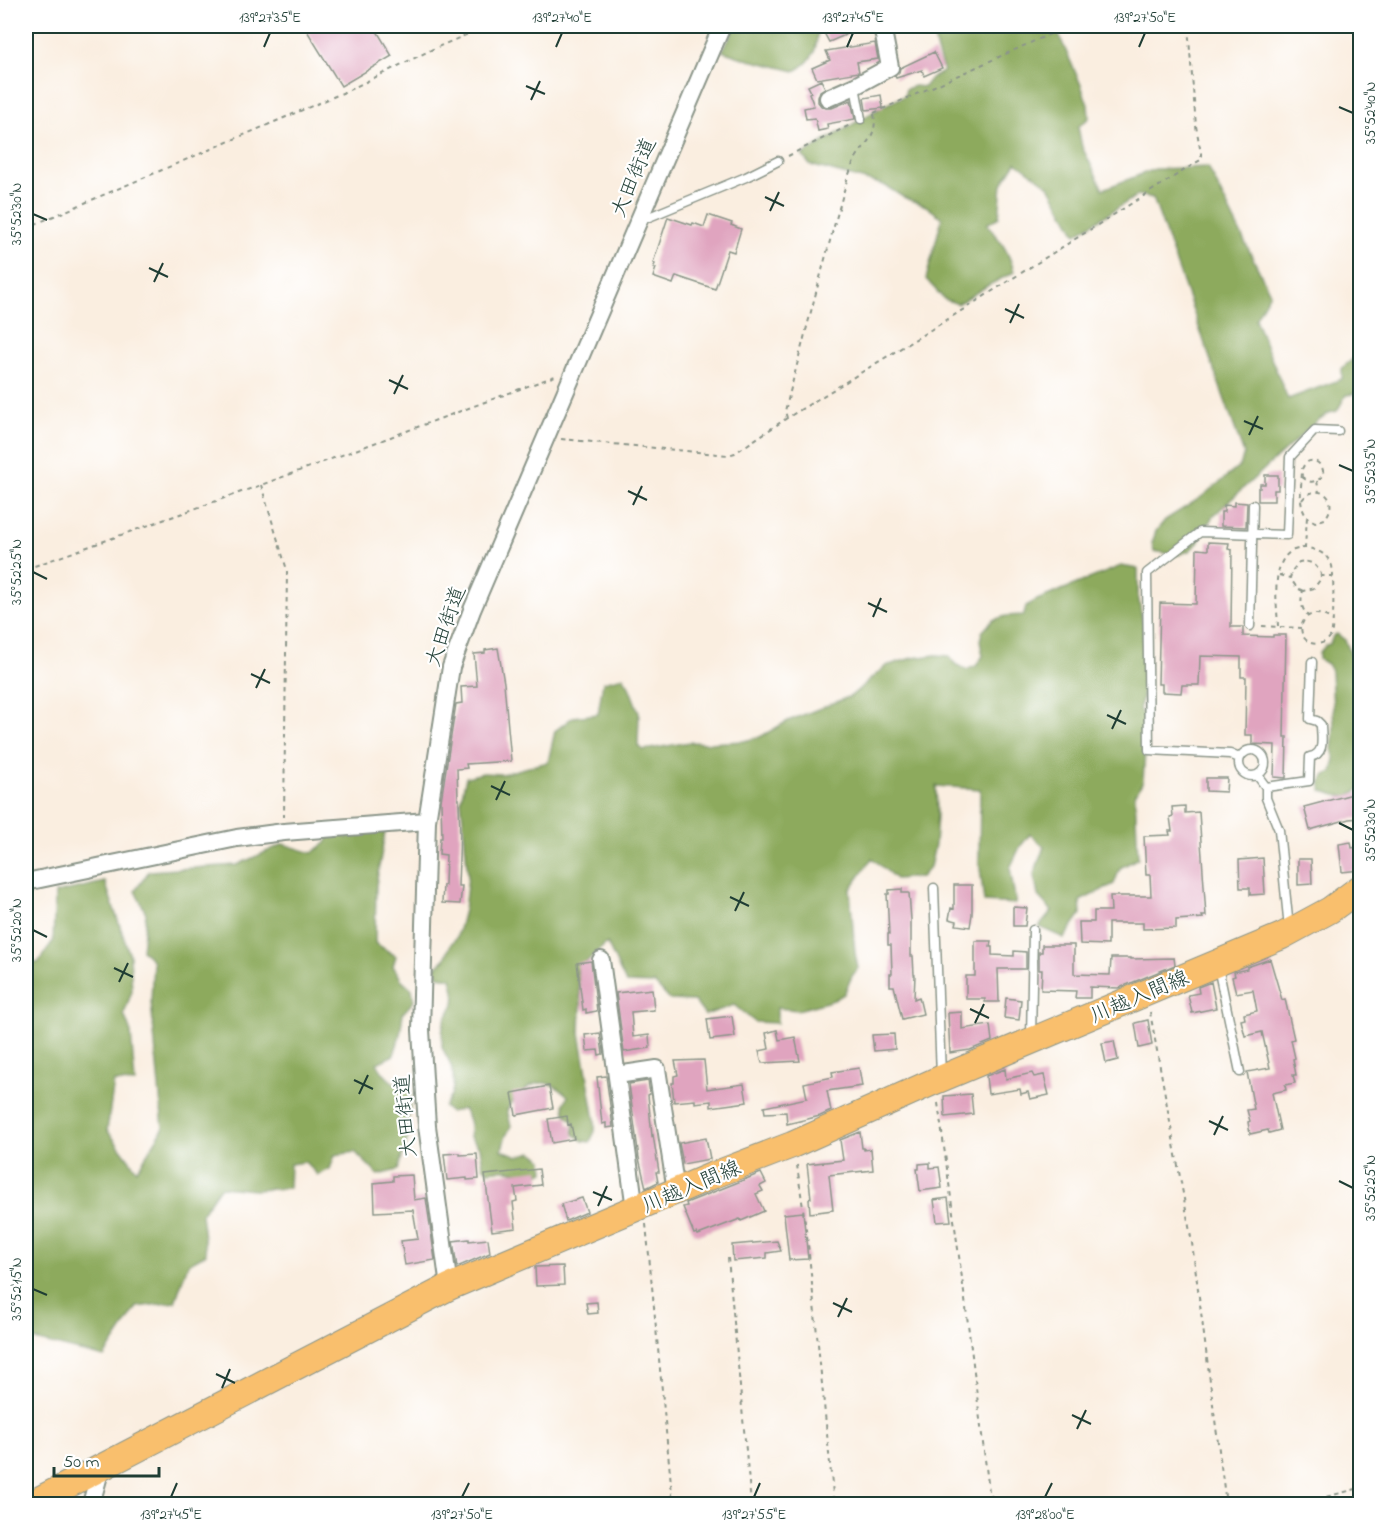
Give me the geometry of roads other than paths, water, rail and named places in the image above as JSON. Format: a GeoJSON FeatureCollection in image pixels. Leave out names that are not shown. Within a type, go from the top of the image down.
{"type":"FeatureCollection","features":[{"type":"Feature","properties":{"kind":"main road","name":"川越入間線"},"geometry":{"type":"LineString","coordinates":[[31,1504],[449,1287],[676,1191],[792,1145],[937,1081],[1282,936],[1330,910],[1360,888]]}},
{"type":"Feature","properties":{"kind":"street","name":"大田街道"},"geometry":{"type":"LineString","coordinates":[[449,1287],[427,1126],[421,1030],[427,821],[451,667],[472,610],[722,26]]}},
{"type":"Feature","properties":{"kind":"street"},"geometry":{"type":"LineString","coordinates":[[828,98],[890,67],[882,26]]}},
{"type":"Feature","properties":{"kind":"street"},"geometry":{"type":"LineString","coordinates":[[26,882],[237,838],[427,821]]}},
{"type":"Feature","properties":{"kind":"street"},"geometry":{"type":"LineString","coordinates":[[602,960],[617,1075],[639,1208]]}},
{"type":"Feature","properties":{"kind":"street"},"geometry":{"type":"LineString","coordinates":[[617,1075],[657,1069],[676,1191]]}},
{"type":"Feature","properties":{"kind":"street"},"geometry":{"type":"LineString","coordinates":[[91,1504],[101,1468]]}},
{"type":"Feature","properties":{"kind":"lane"},"geometry":{"type":"LineString","coordinates":[[855,86],[861,119]]}},
{"type":"Feature","properties":{"kind":"lane"},"geometry":{"type":"LineString","coordinates":[[641,217],[649,217],[746,177],[778,161]]}},
{"type":"Feature","properties":{"kind":"lane"},"geometry":{"type":"LineString","coordinates":[[1239,758],[1230,754],[1149,750],[1146,573],[1200,532],[1287,535],[1290,457],[1315,430],[1338,431]]}},
{"type":"Feature","properties":{"kind":"lane"},"geometry":{"type":"LineString","coordinates":[[1250,626],[1253,505]]}},
{"type":"Feature","properties":{"kind":"lane"},"geometry":{"type":"LineString","coordinates":[[1266,787],[1309,781],[1310,757],[1320,752],[1321,725],[1310,719],[1312,662]]}},
{"type":"Feature","properties":{"kind":"lane"},"geometry":{"type":"LineString","coordinates":[[1257,776],[1265,763],[1262,753],[1252,749],[1247,750],[1239,758],[1238,763],[1242,772],[1257,776],[1266,787],[1266,798],[1279,830],[1289,932]]}},
{"type":"Feature","properties":{"kind":"lane"},"geometry":{"type":"LineString","coordinates":[[934,888],[937,1081]]}},
{"type":"Feature","properties":{"kind":"lane"},"geometry":{"type":"LineString","coordinates":[[1031,1042],[1033,930]]}},
{"type":"Feature","properties":{"kind":"lane"},"geometry":{"type":"LineString","coordinates":[[1217,963],[1240,1072]]}}]}
